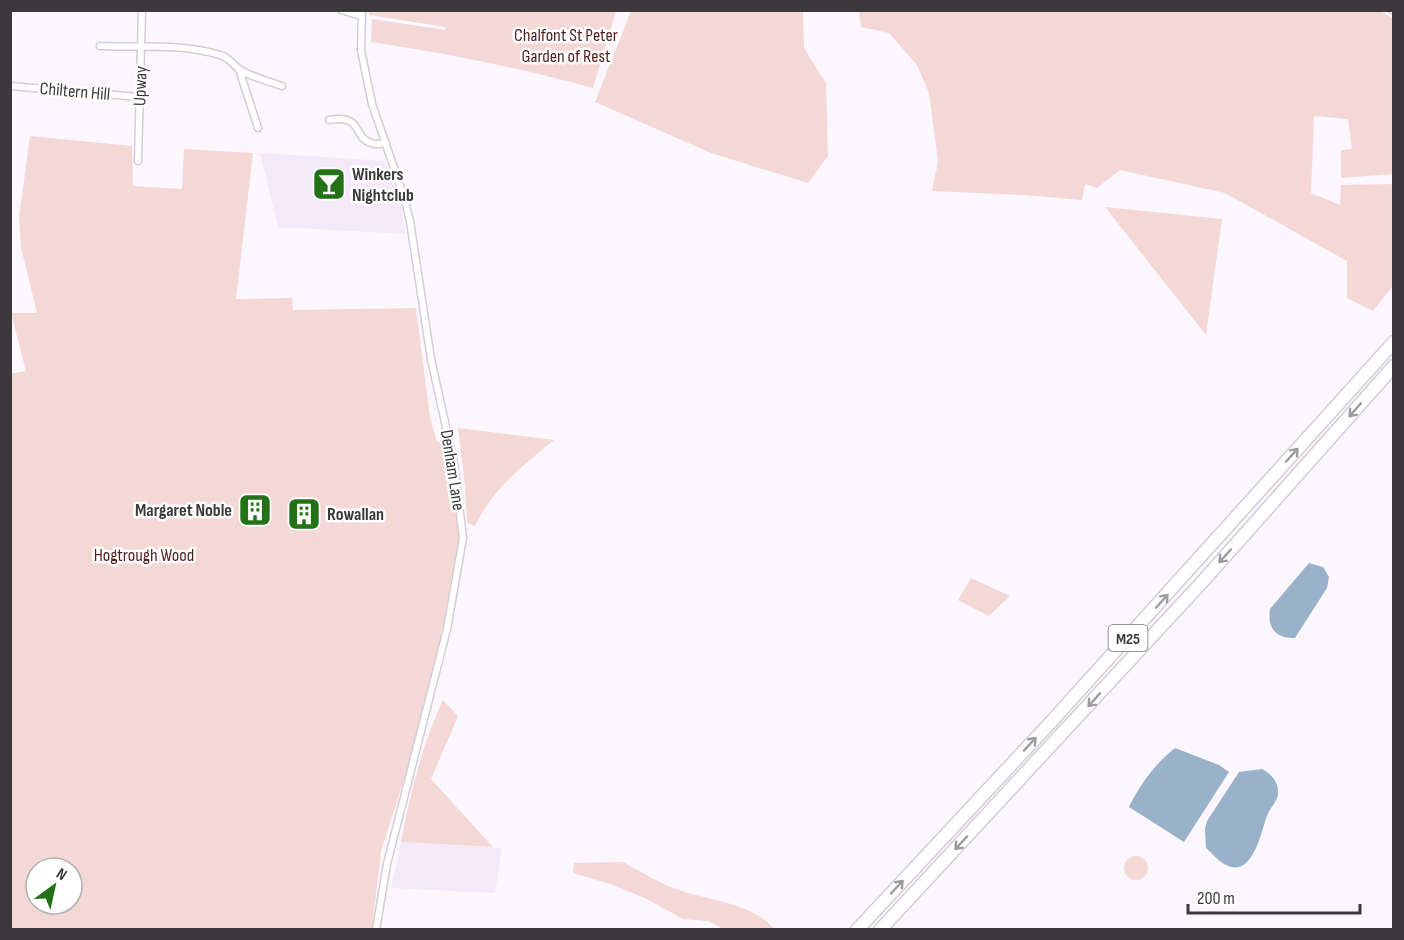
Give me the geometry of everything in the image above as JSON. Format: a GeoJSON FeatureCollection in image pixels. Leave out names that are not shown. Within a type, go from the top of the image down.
{"type":"FeatureCollection","features":[{"type":"Feature","properties":{"kind":"highway","name":"M25"},"geometry":{"type":"LineString","coordinates":[[857,930],[1066,705],[1394,342]]}},
{"type":"Feature","properties":{"kind":"highway","name":"M25"},"geometry":{"type":"LineString","coordinates":[[880,930],[1173,613],[1394,366]]}},
{"type":"Feature","properties":{"kind":"street","name":"Upway"},"geometry":{"type":"LineString","coordinates":[[138,161],[142,10]]}},
{"type":"Feature","properties":{"kind":"street"},"geometry":{"type":"LineString","coordinates":[[341,10],[361,13]]}},
{"type":"Feature","properties":{"kind":"street","name":"Denham Lane"},"geometry":{"type":"LineString","coordinates":[[361,13],[363,30],[361,50],[372,104],[410,221],[432,359],[454,463],[463,538],[447,629],[387,864],[376,930]]}},
{"type":"Feature","properties":{"kind":"street"},"geometry":{"type":"LineString","coordinates":[[100,46],[188,47],[224,56],[239,69],[282,86]]}},
{"type":"Feature","properties":{"kind":"street"},"geometry":{"type":"LineString","coordinates":[[239,69],[258,128]]}},
{"type":"Feature","properties":{"kind":"street","name":"Chiltern Hill"},"geometry":{"type":"LineString","coordinates":[[10,86],[139,97]]}},
{"type":"Feature","properties":{"kind":"street"},"geometry":{"type":"LineString","coordinates":[[329,120],[341,118],[346,120],[357,126],[365,140],[375,144],[386,143]]}},
{"type":"Feature","properties":{"kind":"shaded area"},"geometry":{"type":"Polygon","coordinates":[[[260,153],[385,161],[402,208],[405,234],[278,227],[260,153]]]}},
{"type":"Feature","properties":{"kind":"shaded area"},"geometry":{"type":"Polygon","coordinates":[[[401,842],[502,848],[495,893],[391,888],[401,842]]]}},
{"type":"Feature","properties":{"kind":"green space","name":"Chalfont St Peter Garden of Rest"},"geometry":{"type":"Polygon","coordinates":[[[369,11],[616,11],[593,88],[483,62],[371,42],[372,19],[445,30],[446,27],[369,15],[369,11]]]}},
{"type":"Feature","properties":{"kind":"green space"},"geometry":{"type":"Polygon","coordinates":[[[631,11],[803,11],[804,48],[826,83],[828,156],[808,183],[711,153],[595,102],[631,11]]]}},
{"type":"Feature","properties":{"kind":"green space"},"geometry":{"type":"Polygon","coordinates":[[[859,11],[1380,11],[1393,18],[1393,174],[1341,178],[1341,150],[1352,149],[1348,119],[1314,116],[1311,193],[1340,205],[1341,185],[1391,184],[1393,187],[1393,286],[1373,311],[1347,298],[1347,261],[1225,193],[1120,170],[1097,188],[1085,184],[1082,200],[932,191],[938,162],[929,93],[917,65],[889,33],[861,27],[859,11]]]}},
{"type":"Feature","properties":{"kind":"green space","name":"Hogtrough Wood"},"geometry":{"type":"Polygon","coordinates":[[[30,136],[132,146],[133,186],[182,189],[184,149],[253,153],[236,299],[292,298],[293,310],[416,308],[430,418],[437,442],[444,442],[453,479],[459,539],[446,609],[451,614],[423,721],[381,851],[372,929],[11,930],[10,374],[26,371],[11,313],[37,313],[21,247],[19,218],[30,136]]]}},
{"type":"Feature","properties":{"kind":"green space"},"geometry":{"type":"Polygon","coordinates":[[[1105,207],[1222,219],[1206,335],[1105,207]]]}},
{"type":"Feature","properties":{"kind":"green space"},"geometry":{"type":"Polygon","coordinates":[[[458,428],[554,440],[499,490],[475,526],[467,523],[458,428]]]}},
{"type":"Feature","properties":{"kind":"green space"},"geometry":{"type":"Polygon","coordinates":[[[971,578],[1010,596],[989,616],[958,600],[971,578]]]}},
{"type":"Feature","properties":{"kind":"green space"},"geometry":{"type":"Polygon","coordinates":[[[443,700],[458,716],[431,779],[493,847],[401,842],[418,769],[443,700]]]}},
{"type":"Feature","properties":{"kind":"green space"},"geometry":{"type":"Polygon","coordinates":[[[1136,856],[1144,860],[1148,868],[1144,876],[1136,880],[1128,876],[1124,868],[1128,860],[1136,856]]]}},
{"type":"Feature","properties":{"kind":"green space"},"geometry":{"type":"Polygon","coordinates":[[[623,862],[673,888],[741,907],[765,920],[774,929],[723,929],[708,921],[683,919],[645,898],[573,873],[574,863],[623,862]]]}},
{"type":"Feature","properties":{"kind":"water"},"geometry":{"type":"Polygon","coordinates":[[[1309,563],[1323,567],[1329,577],[1327,588],[1295,638],[1283,637],[1272,627],[1270,609],[1309,563]]]}},
{"type":"Feature","properties":{"kind":"water"},"geometry":{"type":"Polygon","coordinates":[[[1175,748],[1219,765],[1229,772],[1184,842],[1129,807],[1149,775],[1175,748]]]}},
{"type":"Feature","properties":{"kind":"water"},"geometry":{"type":"Polygon","coordinates":[[[1262,769],[1275,781],[1278,787],[1277,798],[1268,813],[1258,843],[1248,861],[1242,866],[1234,867],[1224,864],[1206,848],[1207,821],[1239,772],[1262,769]]]}},
{"type":"Feature","properties":{"kind":"place","name":"Winkers Nightclub"},"geometry":{"type":"Point","coordinates":[329,184]}},
{"type":"Feature","properties":{"kind":"place","name":"Margaret Noble"},"geometry":{"type":"Point","coordinates":[255,510]}},
{"type":"Feature","properties":{"kind":"place","name":"Rowallan"},"geometry":{"type":"Point","coordinates":[304,514]}}]}
